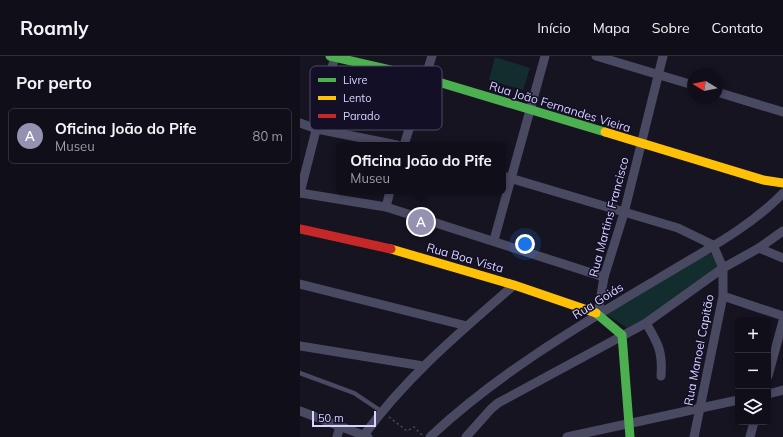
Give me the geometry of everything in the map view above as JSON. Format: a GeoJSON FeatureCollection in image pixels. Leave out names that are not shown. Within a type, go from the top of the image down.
{"type":"FeatureCollection","features":[{"type":"Feature","properties":{"kind":"street"},"geometry":{"type":"LineString","coordinates":[[331,66],[333,56]]}},
{"type":"Feature","properties":{"kind":"street","name":"Rua João Fernandes Vieira"},"geometry":{"type":"LineString","coordinates":[[333,56],[375,66]]}},
{"type":"Feature","properties":{"kind":"street"},"geometry":{"type":"LineString","coordinates":[[429,66],[432,56]]}},
{"type":"Feature","properties":{"kind":"street"},"geometry":{"type":"LineString","coordinates":[[545,56],[530,110],[507,177],[678,228],[713,245],[723,268]]}},
{"type":"Feature","properties":{"kind":"street"},"geometry":{"type":"LineString","coordinates":[[596,56],[687,83]]}},
{"type":"Feature","properties":{"kind":"street","name":"Rua Martins Francisco"},"geometry":{"type":"LineString","coordinates":[[598,314],[604,277],[624,213],[663,56]]}},
{"type":"Feature","properties":{"kind":"street","name":"Rua João Fernandes Vieira"},"geometry":{"type":"LineString","coordinates":[[442,83],[763,180],[783,183]]}},
{"type":"Feature","properties":{"kind":"street"},"geometry":{"type":"LineString","coordinates":[[723,94],[783,112]]}},
{"type":"Feature","properties":{"kind":"street"},"geometry":{"type":"LineString","coordinates":[[300,123],[310,127]]}},
{"type":"Feature","properties":{"kind":"street"},"geometry":{"type":"LineString","coordinates":[[317,130],[300,193],[386,207],[494,240],[604,277]]}},
{"type":"Feature","properties":{"kind":"street"},"geometry":{"type":"LineString","coordinates":[[322,130],[382,142]]}},
{"type":"Feature","properties":{"kind":"street"},"geometry":{"type":"LineString","coordinates":[[405,142],[409,130]]}},
{"type":"Feature","properties":{"kind":"street","name":"Rua Goiás"},"geometry":{"type":"LineString","coordinates":[[430,437],[456,413],[503,376],[598,314],[713,245],[769,208],[783,193]]}},
{"type":"Feature","properties":{"kind":"street"},"geometry":{"type":"LineString","coordinates":[[386,207],[389,194]]}},
{"type":"Feature","properties":{"kind":"street"},"geometry":{"type":"LineString","coordinates":[[494,240],[503,194]]}},
{"type":"Feature","properties":{"kind":"street","name":"Rua Boa Vista"},"geometry":{"type":"LineString","coordinates":[[300,229],[372,244],[514,285],[598,314]]}},
{"type":"Feature","properties":{"kind":"street"},"geometry":{"type":"LineString","coordinates":[[466,437],[498,403],[646,322],[723,268],[760,248],[783,231]]}},
{"type":"Feature","properties":{"kind":"street"},"geometry":{"type":"LineString","coordinates":[[760,248],[783,258]]}},
{"type":"Feature","properties":{"kind":"street","name":"Rua Manoel Capitão"},"geometry":{"type":"LineString","coordinates":[[694,437],[723,296],[723,268]]}},
{"type":"Feature","properties":{"kind":"street"},"geometry":{"type":"LineString","coordinates":[[300,284],[467,326]]}},
{"type":"Feature","properties":{"kind":"street"},"geometry":{"type":"LineString","coordinates":[[300,411],[366,436],[381,411],[423,366],[514,285]]}},
{"type":"Feature","properties":{"kind":"street"},"geometry":{"type":"LineString","coordinates":[[723,296],[783,316]]}},
{"type":"Feature","properties":{"kind":"street"},"geometry":{"type":"LineString","coordinates":[[598,314],[622,335],[630,437]]}},
{"type":"Feature","properties":{"kind":"street"},"geometry":{"type":"LineString","coordinates":[[771,365],[783,321]]}},
{"type":"Feature","properties":{"kind":"street"},"geometry":{"type":"LineString","coordinates":[[646,322],[660,347],[662,376]]}},
{"type":"Feature","properties":{"kind":"street"},"geometry":{"type":"LineString","coordinates":[[300,346],[423,366]]}},
{"type":"Feature","properties":{"kind":"street"},"geometry":{"type":"LineString","coordinates":[[771,393],[783,390]]}},
{"type":"Feature","properties":{"kind":"street"},"geometry":{"type":"LineString","coordinates":[[567,437],[583,435],[700,407],[735,401]]}},
{"type":"Feature","properties":{"kind":"street"},"geometry":{"type":"LineString","coordinates":[[750,437],[753,425]]}},
{"type":"Feature","properties":{"kind":"street"},"geometry":{"type":"LineString","coordinates":[[337,437],[340,426]]}},
{"type":"Feature","properties":{"kind":"lane"},"geometry":{"type":"LineString","coordinates":[[300,373],[354,393],[381,411]]}},
{"type":"Feature","properties":{"kind":"path"},"geometry":{"type":"LineString","coordinates":[[381,411],[407,431],[414,427],[424,437]]}},
{"type":"Feature","properties":{"kind":"green space"},"geometry":{"type":"Polygon","coordinates":[[[495,57],[530,68],[523,90],[489,80],[495,57]]]}},
{"type":"Feature","properties":{"kind":"green space"},"geometry":{"type":"Polygon","coordinates":[[[704,255],[715,255],[718,264],[717,268],[646,318],[627,328],[606,314],[704,255]]]}},
{"type":"Feature","properties":{"kind":"traffic: fast"},"geometry":{"type":"LineString","coordinates":[[330,56],[373,66]]}},
{"type":"Feature","properties":{"kind":"traffic: fast"},"geometry":{"type":"LineString","coordinates":[[442,83],[605,132]]}},
{"type":"Feature","properties":{"kind":"traffic: fast"},"geometry":{"type":"LineString","coordinates":[[596,313],[622,335],[630,437]]}},
{"type":"Feature","properties":{"kind":"traffic: slow"},"geometry":{"type":"LineString","coordinates":[[605,132],[763,180],[783,183]]}},
{"type":"Feature","properties":{"kind":"traffic: slow"},"geometry":{"type":"LineString","coordinates":[[391,249],[514,285],[596,313]]}},
{"type":"Feature","properties":{"kind":"traffic: jam"},"geometry":{"type":"LineString","coordinates":[[300,229],[391,249]]}},
{"type":"Feature","properties":{"kind":"place","name":"Oficina João do Pife"},"geometry":{"type":"Point","coordinates":[421,222]}}]}
